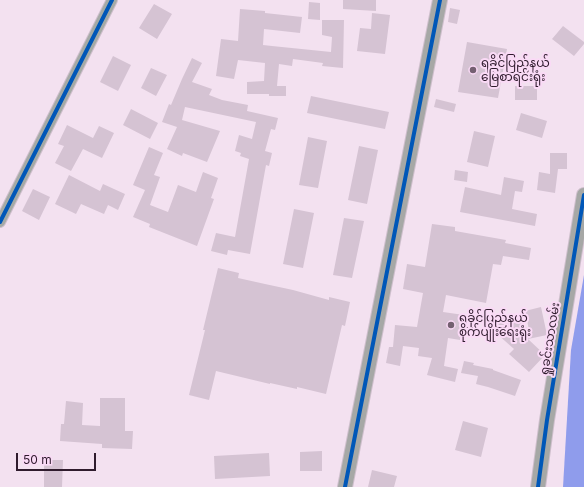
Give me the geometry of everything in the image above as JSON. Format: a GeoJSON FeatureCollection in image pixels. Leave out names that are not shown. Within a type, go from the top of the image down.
{"type":"FeatureCollection","features":[{"type":"Feature","properties":{"kind":"street"},"geometry":{"type":"LineString","coordinates":[[0,222],[112,0]]}},
{"type":"Feature","properties":{"kind":"street"},"geometry":{"type":"LineString","coordinates":[[345,487],[440,0]]}},
{"type":"Feature","properties":{"kind":"street","name":"ရှုခင်းသာလမ်း"},"geometry":{"type":"LineString","coordinates":[[538,487],[547,420],[584,195]]}},
{"type":"Feature","properties":{"kind":"water"},"geometry":{"type":"Polygon","coordinates":[[[584,275],[584,487],[563,487],[571,350],[584,275]]]}},
{"type":"Feature","properties":{"kind":"building"},"geometry":{"type":"Polygon","coordinates":[[[343,0],[376,0],[376,11],[343,9],[343,0]]]}},
{"type":"Feature","properties":{"kind":"building"},"geometry":{"type":"Polygon","coordinates":[[[309,2],[320,3],[320,20],[308,19],[309,2]]]}},
{"type":"Feature","properties":{"kind":"building"},"geometry":{"type":"Polygon","coordinates":[[[154,4],[172,14],[157,39],[139,28],[154,4]]]}},
{"type":"Feature","properties":{"kind":"building"},"geometry":{"type":"Polygon","coordinates":[[[450,8],[460,10],[457,24],[448,22],[450,8]]]}},
{"type":"Feature","properties":{"kind":"building"},"geometry":{"type":"Polygon","coordinates":[[[240,9],[265,11],[265,13],[302,17],[300,33],[264,29],[263,45],[272,46],[331,52],[332,37],[322,35],[322,20],[344,20],[343,68],[322,66],[323,63],[293,59],[292,66],[279,64],[277,86],[286,86],[286,96],[247,94],[247,82],[264,81],[265,63],[238,60],[234,79],[216,76],[221,39],[238,41],[240,9]]]}},
{"type":"Feature","properties":{"kind":"building"},"geometry":{"type":"Polygon","coordinates":[[[372,13],[390,15],[385,54],[357,51],[360,28],[371,29],[372,13]]]}},
{"type":"Feature","properties":{"kind":"building"},"geometry":{"type":"Polygon","coordinates":[[[563,26],[584,42],[574,56],[552,39],[563,26]]]}},
{"type":"Feature","properties":{"kind":"building"},"geometry":{"type":"Polygon","coordinates":[[[467,42],[507,49],[498,98],[458,92],[467,42]]]}},
{"type":"Feature","properties":{"kind":"building"},"geometry":{"type":"Polygon","coordinates":[[[113,56],[131,65],[118,91],[100,82],[113,56]]]}},
{"type":"Feature","properties":{"kind":"building"},"geometry":{"type":"Polygon","coordinates":[[[192,58],[202,63],[192,82],[212,89],[209,95],[222,100],[248,105],[247,111],[278,118],[275,130],[271,129],[265,151],[272,153],[269,166],[266,165],[250,254],[228,250],[227,255],[211,251],[216,233],[235,237],[249,159],[240,156],[241,153],[235,151],[239,135],[252,139],[256,122],[185,107],[182,120],[220,131],[207,162],[183,153],[182,156],[167,149],[177,127],[162,122],[169,104],[171,105],[192,58]]]}},
{"type":"Feature","properties":{"kind":"building"},"geometry":{"type":"Polygon","coordinates":[[[151,68],[167,75],[156,96],[141,88],[151,68]]]}},
{"type":"Feature","properties":{"kind":"building"},"geometry":{"type":"Polygon","coordinates":[[[515,86],[537,86],[537,100],[515,100],[515,86]]]}},
{"type":"Feature","properties":{"kind":"building"},"geometry":{"type":"Polygon","coordinates":[[[311,96],[389,112],[385,129],[307,113],[311,96]]]}},
{"type":"Feature","properties":{"kind":"building"},"geometry":{"type":"Polygon","coordinates":[[[436,99],[456,104],[454,112],[434,107],[436,99]]]}},
{"type":"Feature","properties":{"kind":"building"},"geometry":{"type":"Polygon","coordinates":[[[131,109],[158,123],[150,139],[123,125],[131,109]]]}},
{"type":"Feature","properties":{"kind":"building"},"geometry":{"type":"Polygon","coordinates":[[[521,113],[547,121],[542,138],[516,130],[521,113]]]}},
{"type":"Feature","properties":{"kind":"building"},"geometry":{"type":"Polygon","coordinates":[[[67,125],[93,138],[99,126],[114,133],[102,158],[83,149],[71,171],[55,163],[64,146],[58,144],[67,125]]]}},
{"type":"Feature","properties":{"kind":"building"},"geometry":{"type":"Polygon","coordinates":[[[474,131],[495,136],[488,167],[467,162],[474,131]]]}},
{"type":"Feature","properties":{"kind":"building"},"geometry":{"type":"Polygon","coordinates":[[[308,137],[327,141],[318,188],[299,185],[308,137]]]}},
{"type":"Feature","properties":{"kind":"building"},"geometry":{"type":"Polygon","coordinates":[[[359,146],[378,150],[367,204],[348,200],[359,146]]]}},
{"type":"Feature","properties":{"kind":"building"},"geometry":{"type":"Polygon","coordinates":[[[149,147],[163,153],[154,175],[160,177],[150,205],[168,212],[178,185],[196,192],[203,172],[218,178],[211,198],[214,199],[197,246],[149,227],[150,224],[133,217],[145,190],[133,185],[149,147]]]}},
{"type":"Feature","properties":{"kind":"building"},"geometry":{"type":"Polygon","coordinates":[[[550,153],[567,153],[567,169],[558,169],[555,193],[537,190],[539,172],[550,174],[550,153]]]}},
{"type":"Feature","properties":{"kind":"building"},"geometry":{"type":"Polygon","coordinates":[[[455,170],[468,172],[467,182],[454,180],[455,170]]]}},
{"type":"Feature","properties":{"kind":"building"},"geometry":{"type":"Polygon","coordinates":[[[69,175],[100,191],[103,184],[125,194],[118,210],[108,205],[104,214],[81,204],[76,214],[55,204],[69,175]]]}},
{"type":"Feature","properties":{"kind":"building"},"geometry":{"type":"Polygon","coordinates":[[[504,177],[524,181],[522,192],[515,191],[512,209],[537,214],[535,226],[460,212],[465,187],[501,195],[504,177]]]}},
{"type":"Feature","properties":{"kind":"building"},"geometry":{"type":"Polygon","coordinates":[[[33,189],[50,197],[39,220],[22,211],[33,189]]]}},
{"type":"Feature","properties":{"kind":"building"},"geometry":{"type":"Polygon","coordinates":[[[294,209],[314,213],[303,268],[283,264],[294,209]]]}},
{"type":"Feature","properties":{"kind":"building"},"geometry":{"type":"Polygon","coordinates":[[[344,218],[364,221],[352,278],[333,275],[344,218]]]}},
{"type":"Feature","properties":{"kind":"building"},"geometry":{"type":"Polygon","coordinates":[[[432,224],[455,227],[455,231],[506,240],[505,243],[531,248],[529,260],[503,256],[501,265],[493,264],[486,303],[446,295],[443,312],[464,315],[460,340],[448,338],[444,366],[458,369],[455,382],[427,375],[432,358],[418,356],[419,348],[403,346],[400,366],[386,363],[389,347],[393,347],[395,325],[417,327],[423,293],[403,289],[407,264],[425,267],[432,224]]]}},
{"type":"Feature","properties":{"kind":"building"},"geometry":{"type":"Polygon","coordinates":[[[218,268],[239,273],[238,278],[293,290],[329,300],[329,297],[350,302],[345,326],[342,325],[326,394],[297,387],[297,389],[270,384],[216,371],[209,400],[189,395],[218,268]]]}},
{"type":"Feature","properties":{"kind":"building"},"geometry":{"type":"Polygon","coordinates":[[[541,307],[547,335],[528,339],[545,355],[529,372],[509,354],[514,349],[496,333],[501,327],[497,323],[503,317],[507,321],[512,315],[529,330],[525,311],[541,307]]]}},
{"type":"Feature","properties":{"kind":"building"},"geometry":{"type":"Polygon","coordinates":[[[464,361],[474,363],[473,365],[493,369],[521,380],[515,396],[476,384],[478,376],[461,373],[464,361]]]}},
{"type":"Feature","properties":{"kind":"building"},"geometry":{"type":"Polygon","coordinates":[[[100,398],[125,398],[125,431],[133,431],[132,449],[102,448],[102,444],[60,441],[61,424],[64,424],[66,401],[83,403],[82,425],[100,426],[100,398]]]}},
{"type":"Feature","properties":{"kind":"building"},"geometry":{"type":"Polygon","coordinates":[[[463,421],[488,428],[481,457],[455,450],[463,421]]]}},
{"type":"Feature","properties":{"kind":"building"},"geometry":{"type":"Polygon","coordinates":[[[322,451],[322,471],[300,471],[300,452],[322,451]]]}},
{"type":"Feature","properties":{"kind":"building"},"geometry":{"type":"Polygon","coordinates":[[[269,453],[270,476],[215,479],[214,456],[269,453]]]}},
{"type":"Feature","properties":{"kind":"building"},"geometry":{"type":"Polygon","coordinates":[[[44,460],[63,460],[62,487],[44,487],[44,460]]]}},
{"type":"Feature","properties":{"kind":"building"},"geometry":{"type":"Polygon","coordinates":[[[372,470],[397,476],[394,487],[368,487],[372,470]]]}},
{"type":"Feature","properties":{"kind":"cycle path"},"geometry":{"type":"LineString","coordinates":[[0,222],[112,0]]}},
{"type":"Feature","properties":{"kind":"cycle path"},"geometry":{"type":"LineString","coordinates":[[345,487],[440,0]]}},
{"type":"Feature","properties":{"kind":"cycle path"},"geometry":{"type":"LineString","coordinates":[[538,487],[547,420],[584,195]]}},
{"type":"Feature","properties":{"kind":"place","name":"ရခိုင်ပြည်နယ် မြေစာရင်းရုံး"},"geometry":{"type":"Point","coordinates":[473,70]}},
{"type":"Feature","properties":{"kind":"place","name":"ရခိုင်ပြည်နယ် စိုက်ပျိုးရေးရုံး"},"geometry":{"type":"Point","coordinates":[451,325]}}]}
